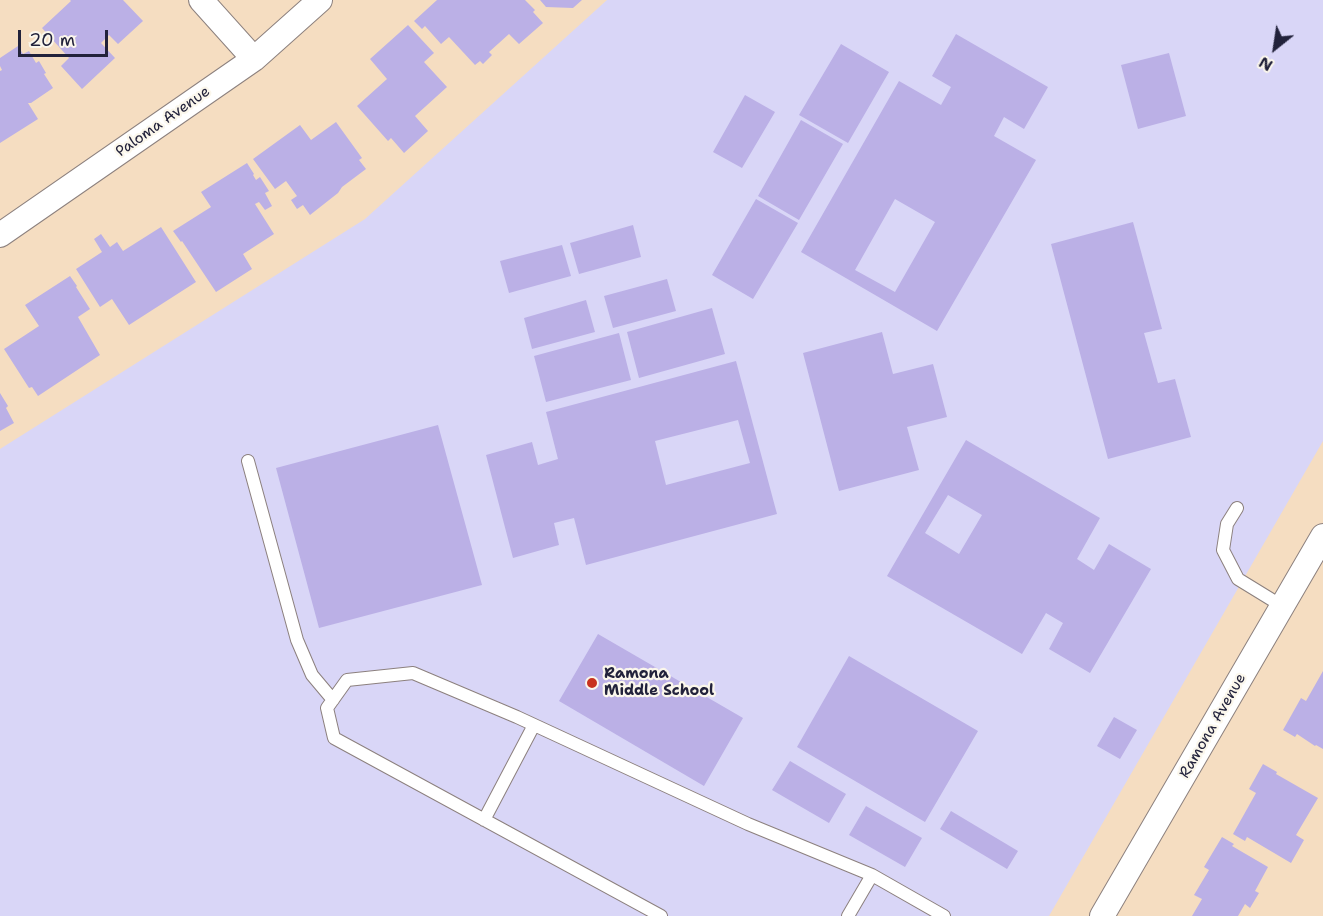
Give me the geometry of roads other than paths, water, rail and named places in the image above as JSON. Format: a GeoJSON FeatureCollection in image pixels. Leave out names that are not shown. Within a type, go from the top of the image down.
{"type":"FeatureCollection","features":[{"type":"Feature","properties":{"kind":"street"},"geometry":{"type":"LineString","coordinates":[[201,0],[254,59]]}},
{"type":"Feature","properties":{"kind":"street","name":"Paloma Avenue"},"geometry":{"type":"LineString","coordinates":[[0,235],[254,59],[320,0]]}},
{"type":"Feature","properties":{"kind":"street","name":"Ramona Avenue"},"geometry":{"type":"LineString","coordinates":[[1102,916],[1323,536]]}},
{"type":"Feature","properties":{"kind":"lane"},"geometry":{"type":"LineString","coordinates":[[248,461],[297,640],[312,675],[333,700]]}},
{"type":"Feature","properties":{"kind":"lane"},"geometry":{"type":"LineString","coordinates":[[1237,508],[1227,524],[1223,550],[1238,579],[1282,606]]}},
{"type":"Feature","properties":{"kind":"lane"},"geometry":{"type":"LineString","coordinates":[[661,916],[334,738],[327,708],[347,680],[413,673],[534,725],[748,824],[872,875],[944,916]]}},
{"type":"Feature","properties":{"kind":"lane"},"geometry":{"type":"LineString","coordinates":[[484,820],[534,725]]}},
{"type":"Feature","properties":{"kind":"lane"},"geometry":{"type":"LineString","coordinates":[[848,916],[872,875]]}},
{"type":"Feature","properties":{"kind":"place","name":"Ramona Middle School"},"geometry":{"type":"Point","coordinates":[592,683]}}]}
